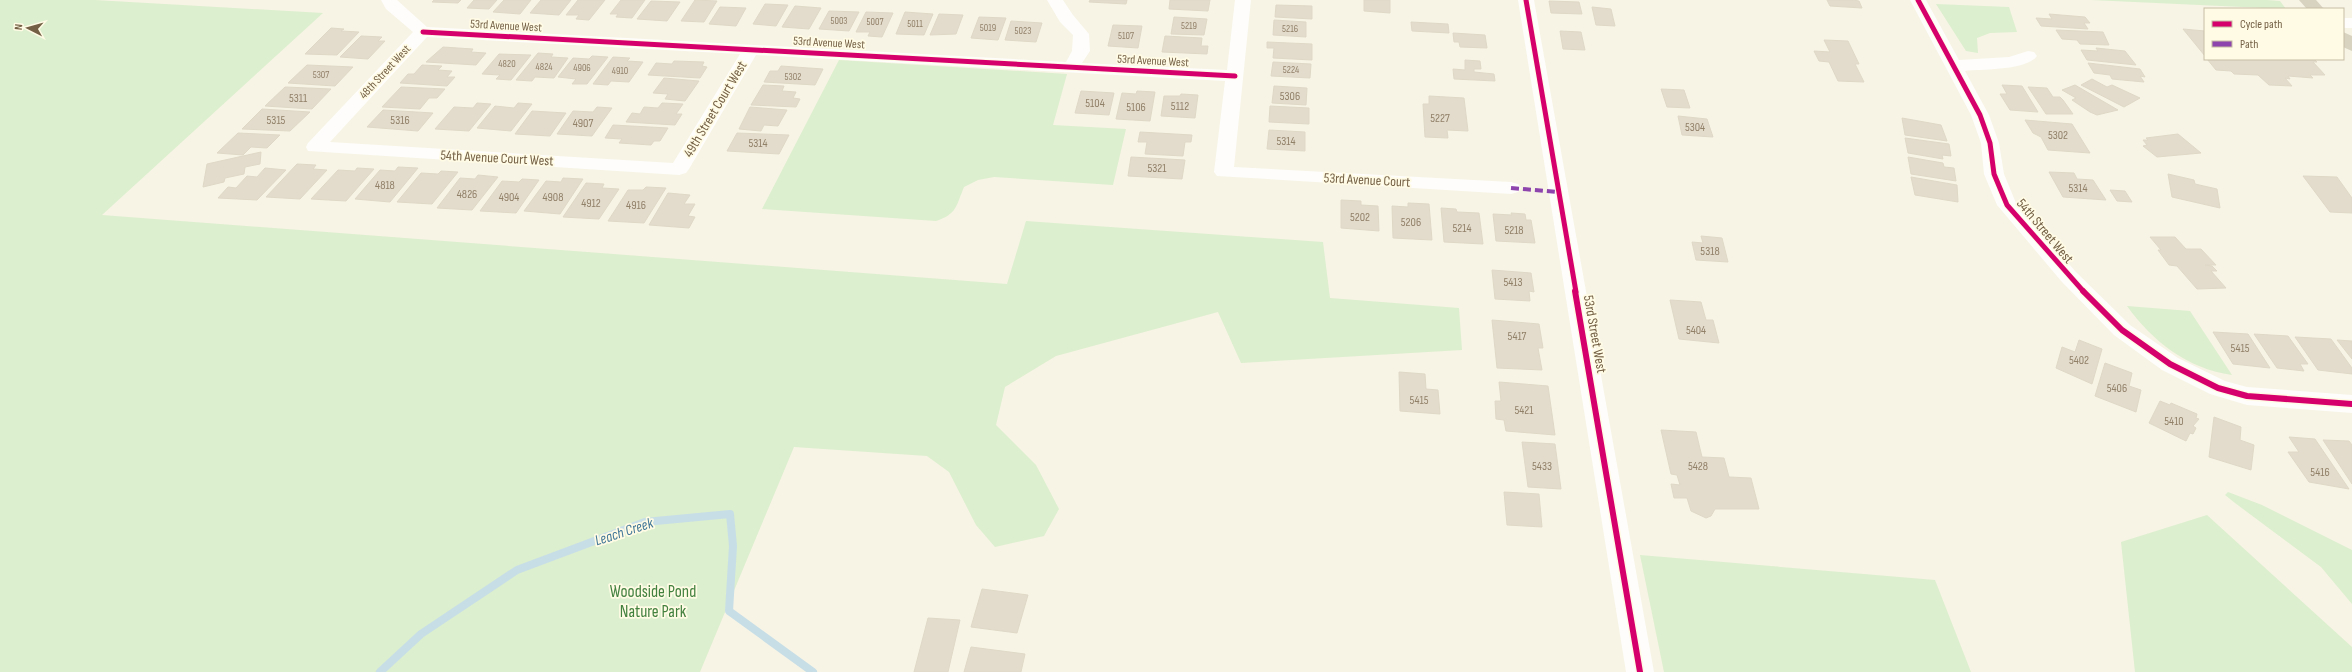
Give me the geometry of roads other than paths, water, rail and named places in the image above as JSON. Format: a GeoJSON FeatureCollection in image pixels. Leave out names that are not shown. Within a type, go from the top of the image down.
{"type":"FeatureCollection","features":[{"type":"Feature","properties":{"kind":"main road"},"geometry":{"type":"LineString","coordinates":[[2307,0],[2315,8]]}},
{"type":"Feature","properties":{"kind":"main road"},"geometry":{"type":"LineString","coordinates":[[2344,38],[2352,46]]}},
{"type":"Feature","properties":{"kind":"street","name":"48th Street West"},"geometry":{"type":"LineString","coordinates":[[315,146],[423,32],[392,6],[390,0]]}},
{"type":"Feature","properties":{"kind":"street"},"geometry":{"type":"LineString","coordinates":[[1055,0],[1066,18],[1081,34],[1081,51],[1071,67]]}},
{"type":"Feature","properties":{"kind":"street"},"geometry":{"type":"LineString","coordinates":[[1235,76],[1243,0]]}},
{"type":"Feature","properties":{"kind":"street","name":"53rd Street West"},"geometry":{"type":"LineString","coordinates":[[1526,0],[1640,672]]}},
{"type":"Feature","properties":{"kind":"street","name":"54th Street West"},"geometry":{"type":"LineString","coordinates":[[1918,0],[1955,66],[1986,130],[1998,188],[2017,218],[2069,277],[2117,326],[2134,340],[2182,371],[2218,388],[2247,396],[2352,404]]}},
{"type":"Feature","properties":{"kind":"street","name":"53rd Avenue West"},"geometry":{"type":"LineString","coordinates":[[423,32],[1235,76]]}},
{"type":"Feature","properties":{"kind":"street","name":"49th Street Court West"},"geometry":{"type":"LineString","coordinates":[[679,169],[751,50]]}},
{"type":"Feature","properties":{"kind":"street"},"geometry":{"type":"LineString","coordinates":[[1955,66],[2012,62],[2028,56]]}},
{"type":"Feature","properties":{"kind":"street","name":"53rd Avenue Court"},"geometry":{"type":"LineString","coordinates":[[1235,76],[1224,172],[1511,188]]}},
{"type":"Feature","properties":{"kind":"street","name":"54th Avenue Court West"},"geometry":{"type":"LineString","coordinates":[[315,146],[679,169]]}},
{"type":"Feature","properties":{"kind":"waterway","name":"Leach Creek"},"geometry":{"type":"LineString","coordinates":[[380,672],[421,634],[517,570],[645,522],[730,514],[733,546],[729,611],[813,672]]}},
{"type":"Feature","properties":{"kind":"park label","name":"Woodside Pond Nature Park"},"geometry":{"type":"Point","coordinates":[653,602]}}]}
